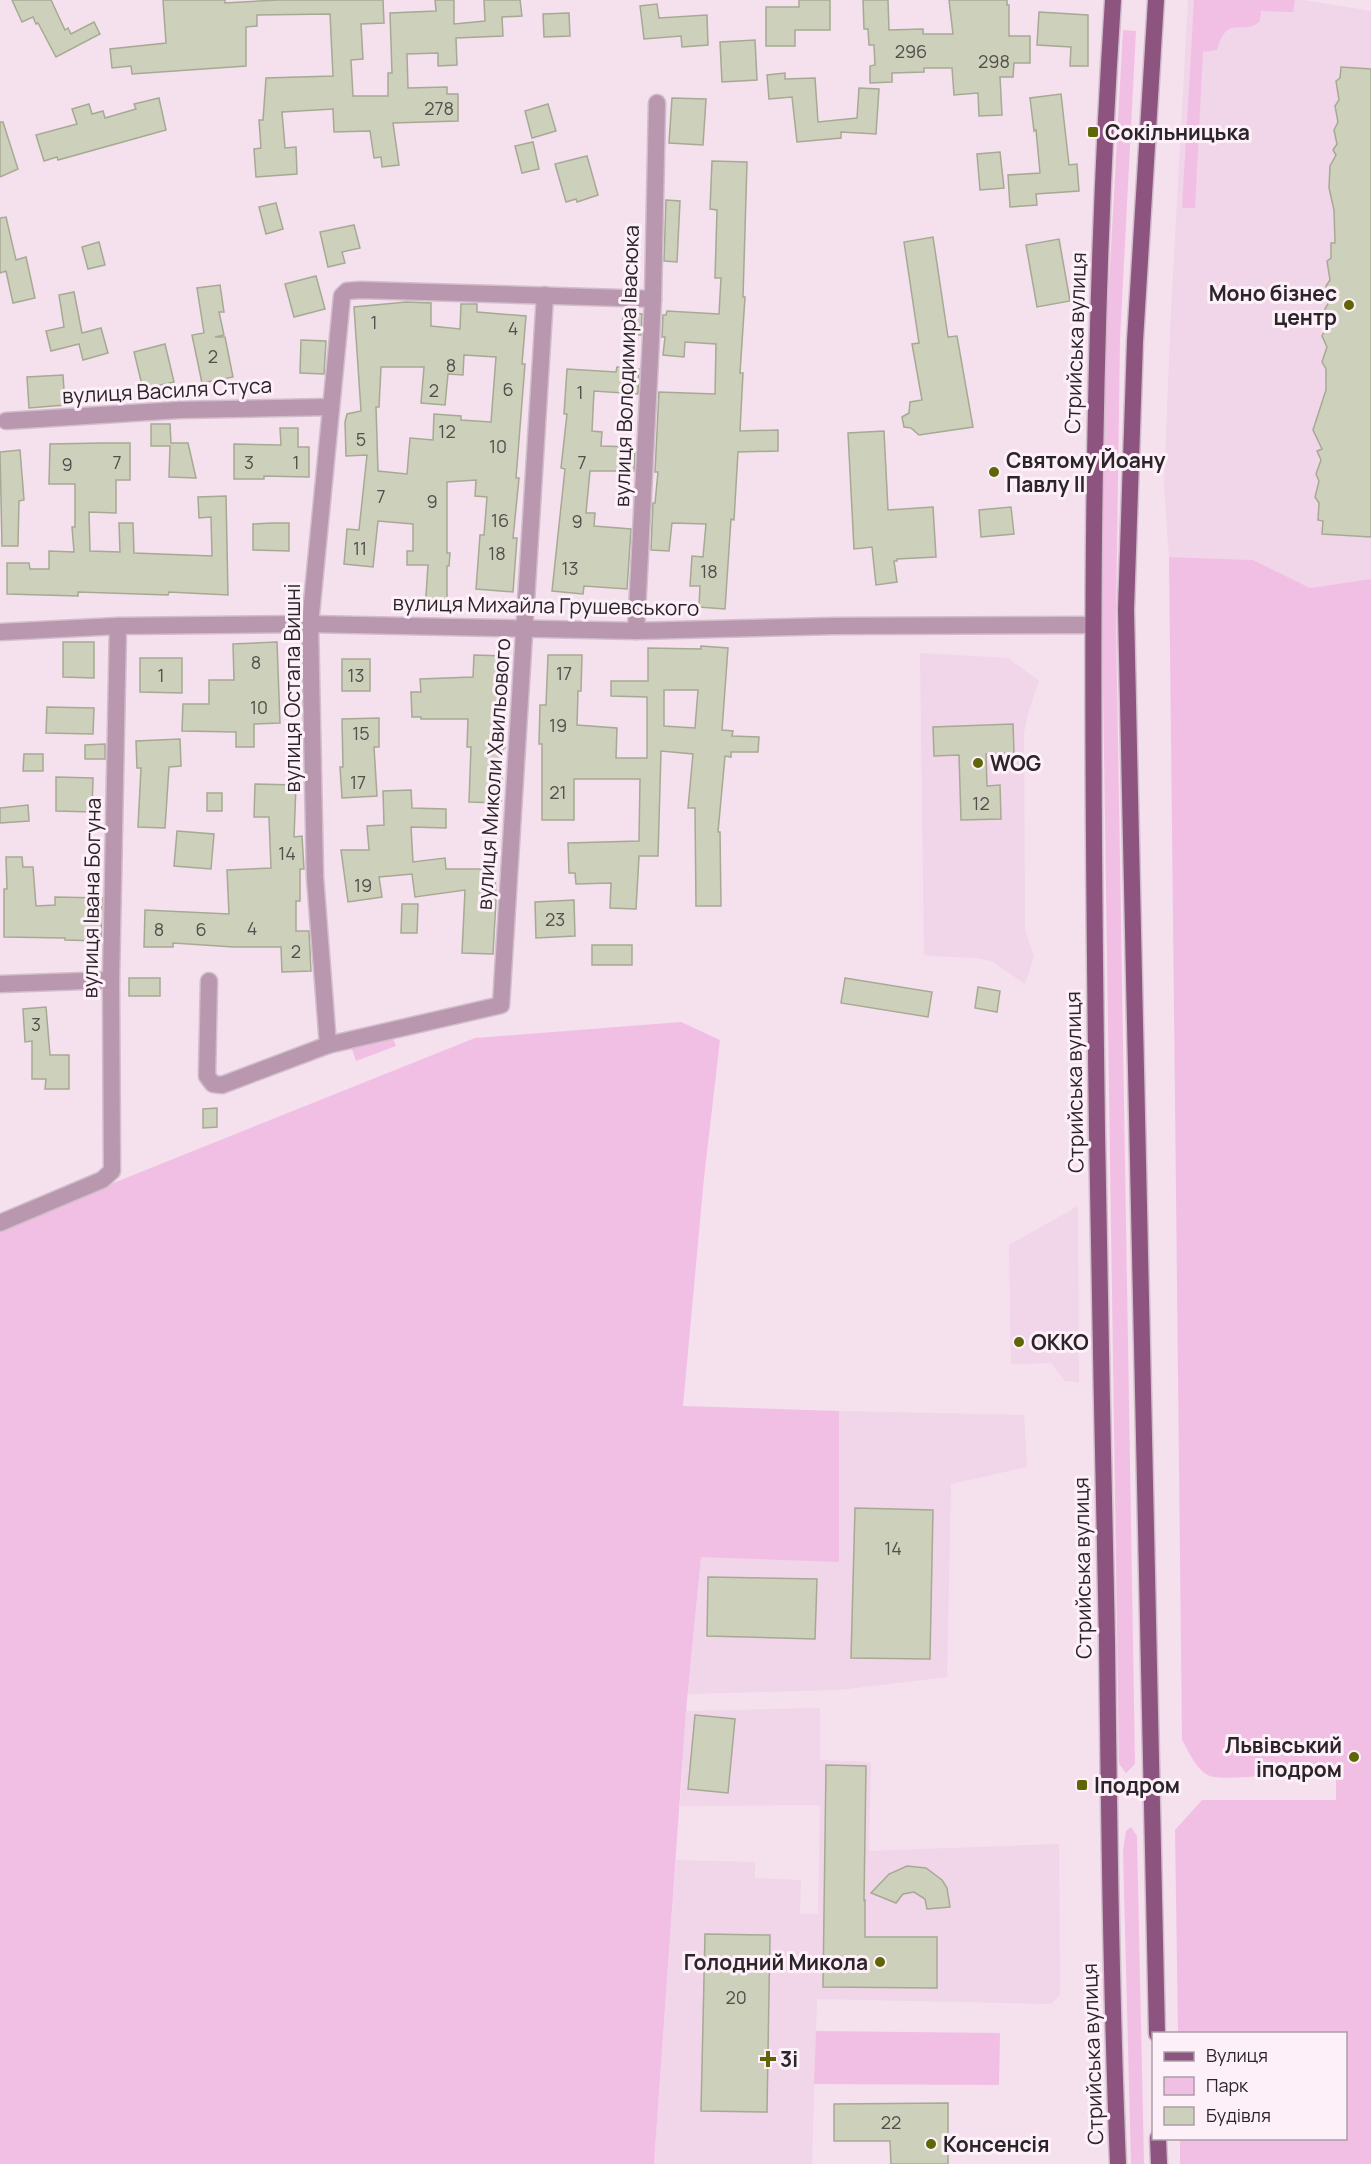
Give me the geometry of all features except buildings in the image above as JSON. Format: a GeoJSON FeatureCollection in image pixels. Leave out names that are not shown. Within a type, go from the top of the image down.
{"type":"FeatureCollection","features":[{"type":"Feature","properties":{"kind":"main road","name":"Стрийська вулиця"},"geometry":{"type":"LineString","coordinates":[[1113,0],[1099,294],[1092,625],[1101,1415],[1112,1998],[1118,2164]]}},
{"type":"Feature","properties":{"kind":"main road"},"geometry":{"type":"LineString","coordinates":[[1156,0],[1135,341],[1126,610],[1157,2032]]}},
{"type":"Feature","properties":{"kind":"main road"},"geometry":{"type":"LineString","coordinates":[[1158,2140],[1159,2164]]}},
{"type":"Feature","properties":{"kind":"street","name":"вулиця Володимира Івасюка"},"geometry":{"type":"LineString","coordinates":[[636,631],[653,299],[657,103]]}},
{"type":"Feature","properties":{"kind":"street","name":"вулиця Остапа Вишні"},"geometry":{"type":"LineString","coordinates":[[328,1045],[315,878],[310,624],[342,296],[347,291],[360,290],[545,295]]}},
{"type":"Feature","properties":{"kind":"street"},"geometry":{"type":"LineString","coordinates":[[545,295],[653,299]]}},
{"type":"Feature","properties":{"kind":"street","name":"вулиця Миколи Хвильового"},"geometry":{"type":"LineString","coordinates":[[328,1045],[501,1005],[545,295]]}},
{"type":"Feature","properties":{"kind":"street","name":"вулиця Василя Стуса"},"geometry":{"type":"LineString","coordinates":[[6,421],[179,410],[330,406]]}},
{"type":"Feature","properties":{"kind":"street","name":"вулиця Михайла Грушевського"},"geometry":{"type":"LineString","coordinates":[[0,632],[118,626],[310,624],[636,631],[834,626],[1092,625]]}},
{"type":"Feature","properties":{"kind":"street","name":"вулиця Івана Богуна"},"geometry":{"type":"LineString","coordinates":[[0,1223],[102,1180],[112,1171],[111,980],[118,626]]}},
{"type":"Feature","properties":{"kind":"street"},"geometry":{"type":"LineString","coordinates":[[0,984],[111,980]]}},
{"type":"Feature","properties":{"kind":"street"},"geometry":{"type":"LineString","coordinates":[[209,981],[207,1076],[213,1084],[222,1085],[328,1045]]}},
{"type":"Feature","properties":{"kind":"shaded area"},"geometry":{"type":"Polygon","coordinates":[[[1188,0],[1304,0],[1371,11],[1371,579],[1310,588],[1253,560],[1169,557],[1164,486],[1188,0]]]}},
{"type":"Feature","properties":{"kind":"shaded area"},"geometry":{"type":"Polygon","coordinates":[[[920,653],[1008,658],[1039,681],[1024,733],[1025,930],[1034,956],[1025,984],[991,961],[924,954],[920,653]]]}},
{"type":"Feature","properties":{"kind":"shaded area"},"geometry":{"type":"Polygon","coordinates":[[[1078,1206],[1079,1382],[1065,1381],[1051,1363],[1011,1364],[1009,1245],[1078,1206]]]}},
{"type":"Feature","properties":{"kind":"shaded area"},"geometry":{"type":"Polygon","coordinates":[[[839,1411],[1024,1415],[1027,1467],[951,1484],[947,1677],[839,1690],[688,1694],[701,1557],[839,1481],[839,1411]]]}},
{"type":"Feature","properties":{"kind":"shaded area"},"geometry":{"type":"Polygon","coordinates":[[[820,1708],[820,1760],[871,1762],[869,1851],[1059,1844],[1060,1995],[1051,2004],[817,1999],[812,2164],[654,2164],[676,1860],[755,1862],[755,1878],[801,1880],[800,1914],[818,1914],[820,1805],[680,1806],[686,1711],[820,1708]]]}},
{"type":"Feature","properties":{"kind":"green space"},"geometry":{"type":"Polygon","coordinates":[[[1194,0],[1295,0],[1293,12],[1261,11],[1260,21],[1248,27],[1231,28],[1221,38],[1217,50],[1203,52],[1195,208],[1182,208],[1194,0]]]}},
{"type":"Feature","properties":{"kind":"green space"},"geometry":{"type":"Polygon","coordinates":[[[1123,30],[1136,31],[1120,339],[1116,621],[1135,1764],[1126,1773],[1119,1764],[1102,621],[1106,339],[1123,30]]]}},
{"type":"Feature","properties":{"kind":"green space"},"geometry":{"type":"Polygon","coordinates":[[[1169,557],[1253,560],[1310,588],[1371,579],[1371,2164],[1180,2164],[1180,2140],[1347,2140],[1347,2032],[1178,2032],[1175,1830],[1202,1800],[1336,1800],[1336,1769],[1233,1778],[1210,1776],[1197,1766],[1182,1740],[1169,557]]]}},
{"type":"Feature","properties":{"kind":"green space"},"geometry":{"type":"Polygon","coordinates":[[[681,1022],[720,1040],[704,1178],[683,1406],[839,1411],[839,1562],[701,1557],[686,1711],[654,2164],[0,2164],[0,1233],[76,1198],[475,1038],[681,1022]]]}},
{"type":"Feature","properties":{"kind":"green space"},"geometry":{"type":"Polygon","coordinates":[[[390,1031],[396,1046],[356,1061],[350,1043],[390,1031]]]}},
{"type":"Feature","properties":{"kind":"green space"},"geometry":{"type":"Polygon","coordinates":[[[1131,1827],[1137,1836],[1144,2164],[1131,2164],[1123,1851],[1126,1831],[1131,1827]]]}},
{"type":"Feature","properties":{"kind":"green space"},"geometry":{"type":"Polygon","coordinates":[[[816,2031],[1000,2033],[999,2085],[814,2084],[816,2031]]]}},
{"type":"Feature","properties":{"kind":"place","name":"Сокільницька"},"geometry":{"type":"Point","coordinates":[1093,132]}},
{"type":"Feature","properties":{"kind":"place","name":"Моно бізнес центр"},"geometry":{"type":"Point","coordinates":[1349,305]}},
{"type":"Feature","properties":{"kind":"place","name":"Святому Йоану Павлу ІІ"},"geometry":{"type":"Point","coordinates":[994,472]}},
{"type":"Feature","properties":{"kind":"place","name":"WOG"},"geometry":{"type":"Point","coordinates":[978,763]}},
{"type":"Feature","properties":{"kind":"place","name":"ОККО"},"geometry":{"type":"Point","coordinates":[1019,1342]}},
{"type":"Feature","properties":{"kind":"place","name":"Львівський іподром"},"geometry":{"type":"Point","coordinates":[1354,1757]}},
{"type":"Feature","properties":{"kind":"place","name":"Іподром"},"geometry":{"type":"Point","coordinates":[1082,1785]}},
{"type":"Feature","properties":{"kind":"place","name":"Голодний Микола"},"geometry":{"type":"Point","coordinates":[880,1962]}},
{"type":"Feature","properties":{"kind":"place","name":"3і"},"geometry":{"type":"Point","coordinates":[768,2059]}},
{"type":"Feature","properties":{"kind":"place","name":"Консенсія"},"geometry":{"type":"Point","coordinates":[931,2144]}}]}
